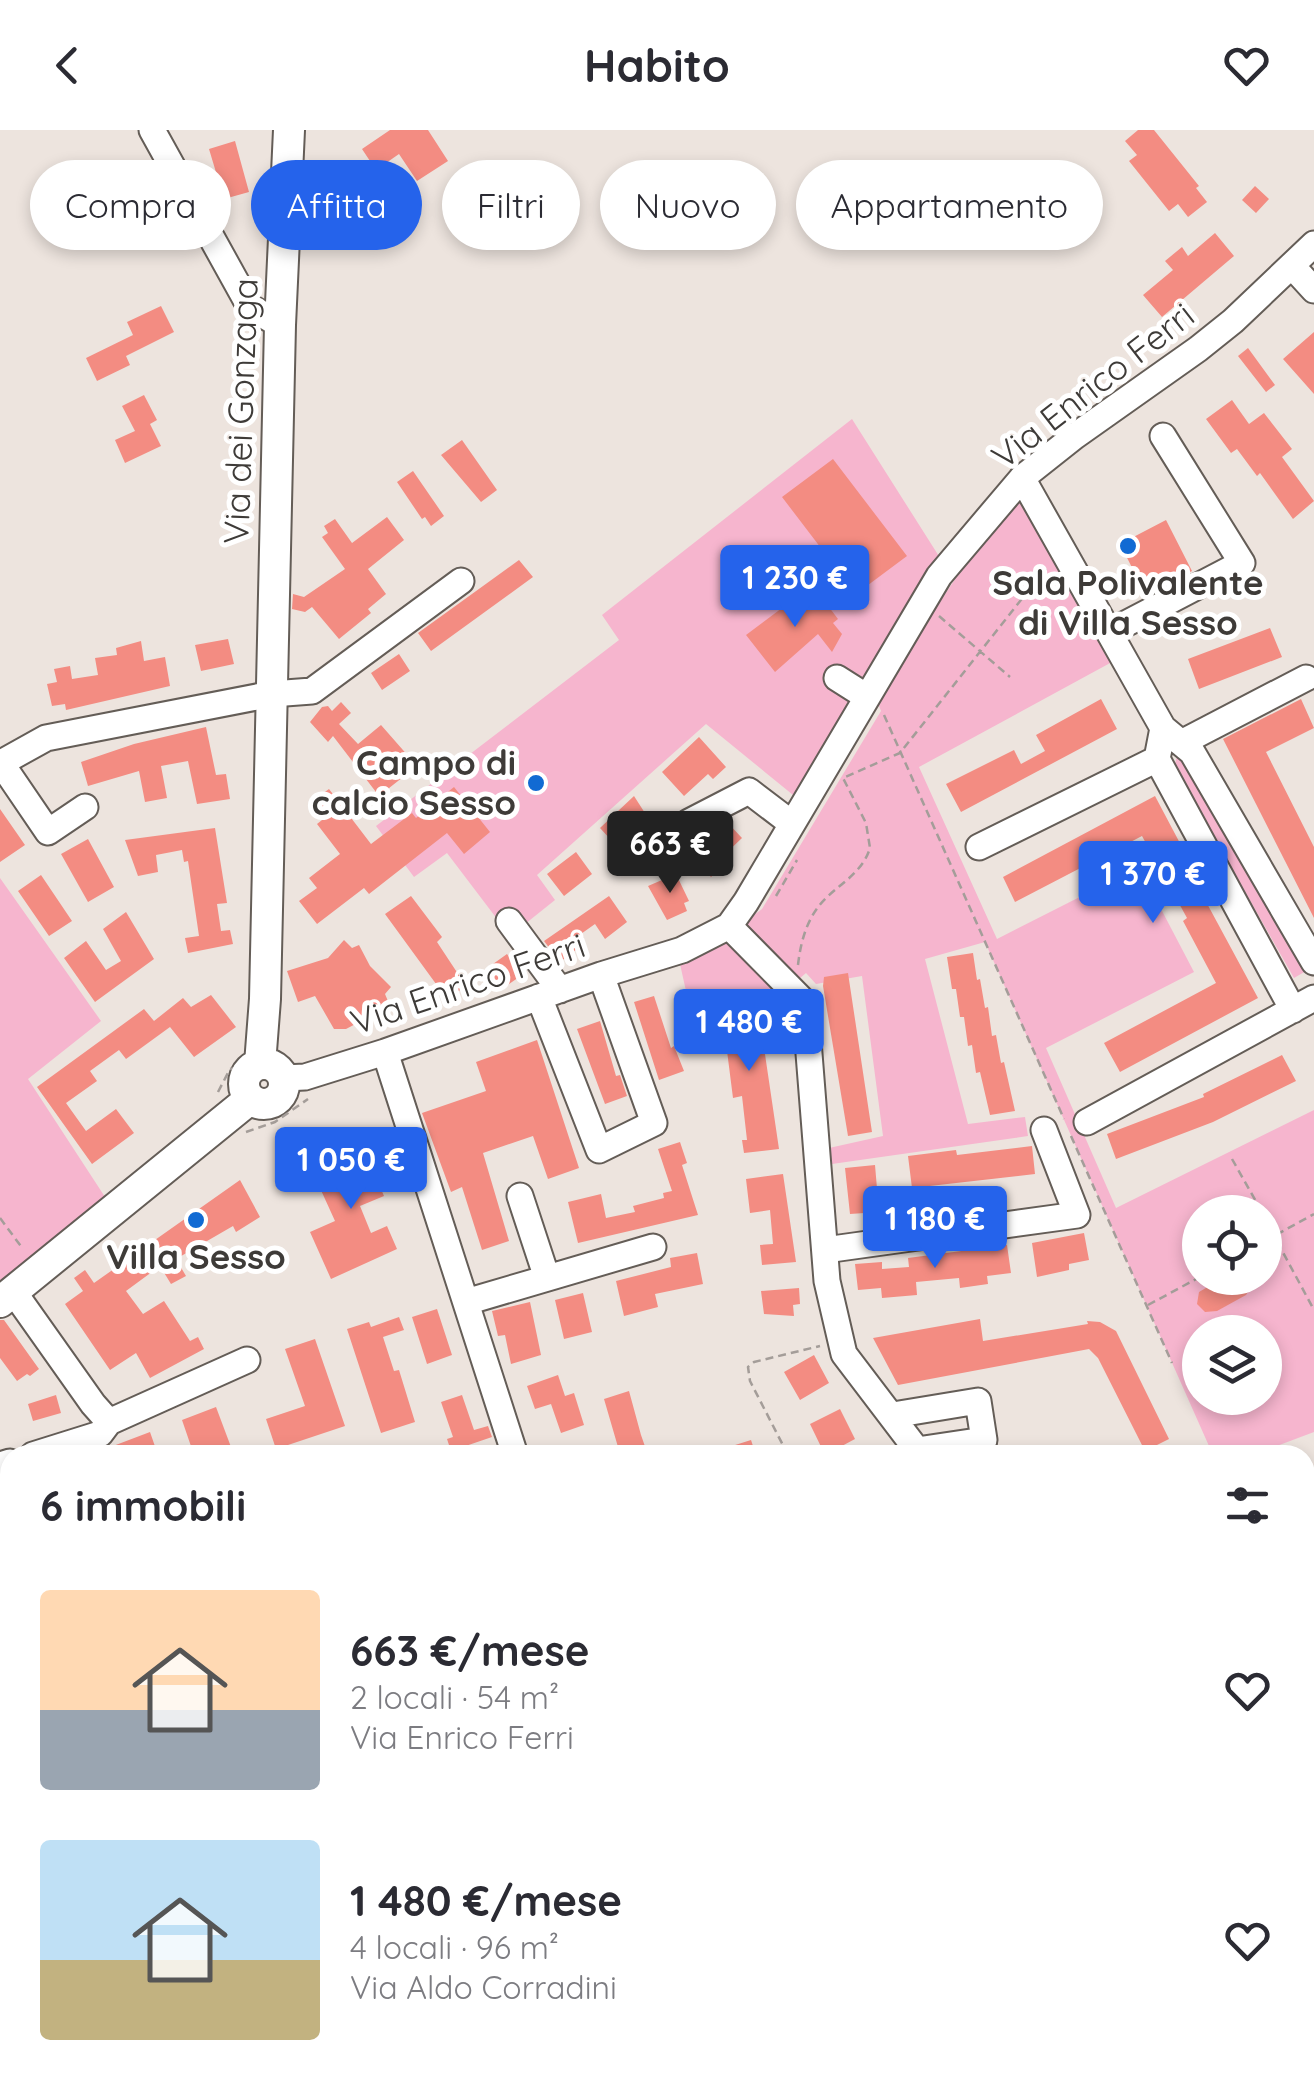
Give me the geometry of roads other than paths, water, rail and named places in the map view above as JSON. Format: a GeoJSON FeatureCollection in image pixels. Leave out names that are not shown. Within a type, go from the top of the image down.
{"type":"FeatureCollection","features":[{"type":"Feature","properties":{"kind":"main road","name":"Via dei Gonzaga"},"geometry":{"type":"LineString","coordinates":[[261,1070],[288,130]]}},
{"type":"Feature","properties":{"kind":"main road"},"geometry":{"type":"LineString","coordinates":[[6,1296],[250,1099],[272,1104],[283,1094],[261,1070]]}},
{"type":"Feature","properties":{"kind":"street"},"geometry":{"type":"LineString","coordinates":[[152,130],[250,307],[280,325]]}},
{"type":"Feature","properties":{"kind":"street","name":"Via Enrico Ferri"},"geometry":{"type":"LineString","coordinates":[[261,1070],[305,1077],[601,974],[682,950],[729,926],[790,823],[874,704],[939,576],[1022,478],[1198,350],[1314,244]]}},
{"type":"Feature","properties":{"kind":"street"},"geometry":{"type":"LineString","coordinates":[[1292,266],[1314,290]]}},
{"type":"Feature","properties":{"kind":"street"},"geometry":{"type":"LineString","coordinates":[[1110,632],[1242,563],[1163,436]]}},
{"type":"Feature","properties":{"kind":"street"},"geometry":{"type":"LineString","coordinates":[[1022,478],[1172,736],[1192,752],[1314,962]]}},
{"type":"Feature","properties":{"kind":"street"},"geometry":{"type":"LineString","coordinates":[[85,807],[48,832],[2,763],[46,738],[272,694],[312,691],[461,581]]}},
{"type":"Feature","properties":{"kind":"street"},"geometry":{"type":"LineString","coordinates":[[837,678],[874,704]]}},
{"type":"Feature","properties":{"kind":"street"},"geometry":{"type":"LineString","coordinates":[[979,846],[1157,759],[1172,736],[1306,678]]}},
{"type":"Feature","properties":{"kind":"street"},"geometry":{"type":"LineString","coordinates":[[1088,1122],[1303,1004],[1157,759]]}},
{"type":"Feature","properties":{"kind":"street"},"geometry":{"type":"LineString","coordinates":[[688,822],[749,791],[790,823]]}},
{"type":"Feature","properties":{"kind":"street"},"geometry":{"type":"LineString","coordinates":[[510,922],[549,993],[599,1150],[654,1123],[601,974]]}},
{"type":"Feature","properties":{"kind":"street"},"geometry":{"type":"LineString","coordinates":[[729,926],[805,1003],[828,1281],[841,1341],[844,1354],[893,1416],[907,1445]]}},
{"type":"Feature","properties":{"kind":"street"},"geometry":{"type":"LineString","coordinates":[[385,1052],[512,1445]]}},
{"type":"Feature","properties":{"kind":"street"},"geometry":{"type":"LineString","coordinates":[[825,1250],[1078,1215],[1044,1130]]}},
{"type":"Feature","properties":{"kind":"street"},"geometry":{"type":"LineString","coordinates":[[520,1196],[547,1278]]}},
{"type":"Feature","properties":{"kind":"street"},"geometry":{"type":"LineString","coordinates":[[466,1302],[653,1247]]}},
{"type":"Feature","properties":{"kind":"street"},"geometry":{"type":"LineString","coordinates":[[6,1296],[109,1422]]}},
{"type":"Feature","properties":{"kind":"street"},"geometry":{"type":"LineString","coordinates":[[65,1445],[100,1434],[109,1422],[247,1360]]}},
{"type":"Feature","properties":{"kind":"street"},"geometry":{"type":"LineString","coordinates":[[893,1416],[978,1401],[984,1440],[953,1445]]}},
{"type":"Feature","properties":{"kind":"place","name":"Sala Polivalente di Villa Sesso"},"geometry":{"type":"Point","coordinates":[1128,546]}},
{"type":"Feature","properties":{"kind":"place","name":"Campo di calcio Sesso"},"geometry":{"type":"Point","coordinates":[536,783]}},
{"type":"Feature","properties":{"kind":"place","name":"Villa Sesso"},"geometry":{"type":"Point","coordinates":[196,1220]}}]}
